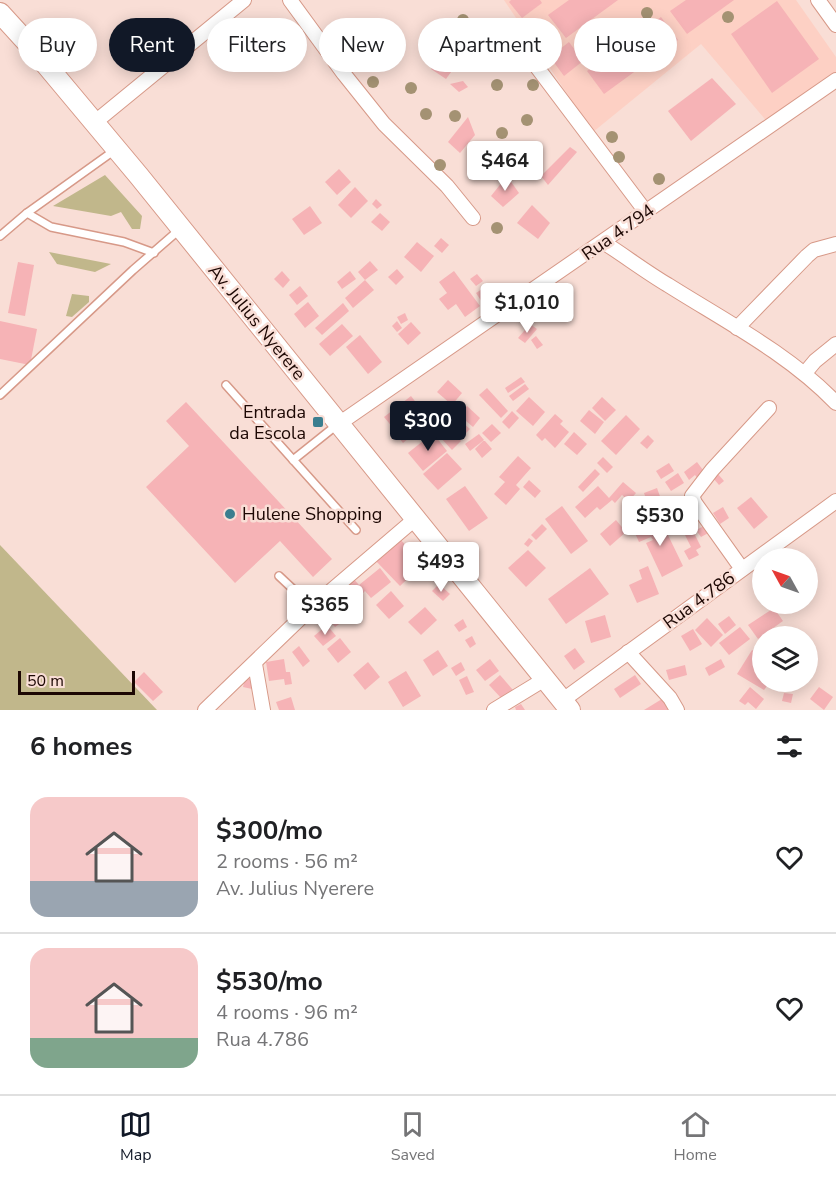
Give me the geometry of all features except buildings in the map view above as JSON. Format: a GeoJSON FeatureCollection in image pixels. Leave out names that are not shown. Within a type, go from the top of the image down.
{"type":"FeatureCollection","features":[{"type":"Feature","properties":{"kind":"main road","name":"Av. Julius Nyerere"},"geometry":{"type":"LineString","coordinates":[[5,0],[18,23]]}},
{"type":"Feature","properties":{"kind":"main road","name":"Av. Julius Nyerere"},"geometry":{"type":"LineString","coordinates":[[0,13],[18,33]]}},
{"type":"Feature","properties":{"kind":"main road","name":"Av. Julius Nyerere"},"geometry":{"type":"LineString","coordinates":[[52,72],[340,423],[566,705]]}},
{"type":"Feature","properties":{"kind":"street"},"geometry":{"type":"LineString","coordinates":[[94,123],[244,0]]}},
{"type":"Feature","properties":{"kind":"street"},"geometry":{"type":"LineString","coordinates":[[290,0],[384,124],[447,186],[473,218]]}},
{"type":"Feature","properties":{"kind":"street"},"geometry":{"type":"LineString","coordinates":[[818,0],[836,25]]}},
{"type":"Feature","properties":{"kind":"street"},"geometry":{"type":"LineString","coordinates":[[541,72],[646,212]]}},
{"type":"Feature","properties":{"kind":"street","name":"Rua 4.794"},"geometry":{"type":"LineString","coordinates":[[340,423],[836,80]]}},
{"type":"Feature","properties":{"kind":"street"},"geometry":{"type":"LineString","coordinates":[[603,242],[805,373],[836,403]]}},
{"type":"Feature","properties":{"kind":"street"},"geometry":{"type":"LineString","coordinates":[[737,328],[814,250],[836,244]]}},
{"type":"Feature","properties":{"kind":"street"},"geometry":{"type":"LineString","coordinates":[[805,373],[815,361],[836,344]]}},
{"type":"Feature","properties":{"kind":"street"},"geometry":{"type":"LineString","coordinates":[[742,569],[692,496],[712,470],[769,408]]}},
{"type":"Feature","properties":{"kind":"street","name":"Rua 4.786"},"geometry":{"type":"LineString","coordinates":[[566,705],[628,652],[836,501]]}},
{"type":"Feature","properties":{"kind":"street"},"geometry":{"type":"LineString","coordinates":[[205,710],[312,607],[415,519]]}},
{"type":"Feature","properties":{"kind":"street"},"geometry":{"type":"LineString","coordinates":[[628,652],[670,698],[677,710]]}},
{"type":"Feature","properties":{"kind":"street"},"geometry":{"type":"LineString","coordinates":[[255,664],[263,710]]}},
{"type":"Feature","properties":{"kind":"street"},"geometry":{"type":"LineString","coordinates":[[494,710],[545,679]]}},
{"type":"Feature","properties":{"kind":"lane"},"geometry":{"type":"LineString","coordinates":[[0,236],[27,213],[116,149]]}},
{"type":"Feature","properties":{"kind":"lane"},"geometry":{"type":"LineString","coordinates":[[27,213],[51,227],[124,242],[154,253]]}},
{"type":"Feature","properties":{"kind":"lane"},"geometry":{"type":"LineString","coordinates":[[0,395],[181,228]]}},
{"type":"Feature","properties":{"kind":"lane"},"geometry":{"type":"LineString","coordinates":[[226,385],[356,530]]}},
{"type":"Feature","properties":{"kind":"lane"},"geometry":{"type":"LineString","coordinates":[[293,460],[340,423]]}},
{"type":"Feature","properties":{"kind":"lane"},"geometry":{"type":"LineString","coordinates":[[279,576],[312,607]]}},
{"type":"Feature","properties":{"kind":"shaded area"},"geometry":{"type":"Polygon","coordinates":[[[504,0],[796,0],[836,57],[836,74],[769,124],[701,44],[677,64],[677,18],[574,18],[574,72],[667,72],[593,132],[553,72],[562,72],[562,18],[516,18],[504,0]]]}},
{"type":"Feature","properties":{"kind":"shaded area"},"geometry":{"type":"Polygon","coordinates":[[[105,175],[142,216],[140,229],[132,229],[121,212],[111,216],[53,206],[105,175]]]}},
{"type":"Feature","properties":{"kind":"shaded area"},"geometry":{"type":"Polygon","coordinates":[[[49,252],[111,264],[95,272],[57,264],[49,252]]]}},
{"type":"Feature","properties":{"kind":"shaded area"},"geometry":{"type":"Polygon","coordinates":[[[72,294],[89,296],[89,302],[72,317],[66,316],[72,294]]]}},
{"type":"Feature","properties":{"kind":"shaded area"},"geometry":{"type":"Polygon","coordinates":[[[0,545],[157,710],[0,710],[0,545]]]}},
{"type":"Feature","properties":{"kind":"place","name":"Entrada da Escola"},"geometry":{"type":"Point","coordinates":[318,422]}},
{"type":"Feature","properties":{"kind":"place","name":"Hulene Shopping"},"geometry":{"type":"Point","coordinates":[230,514]}}]}
